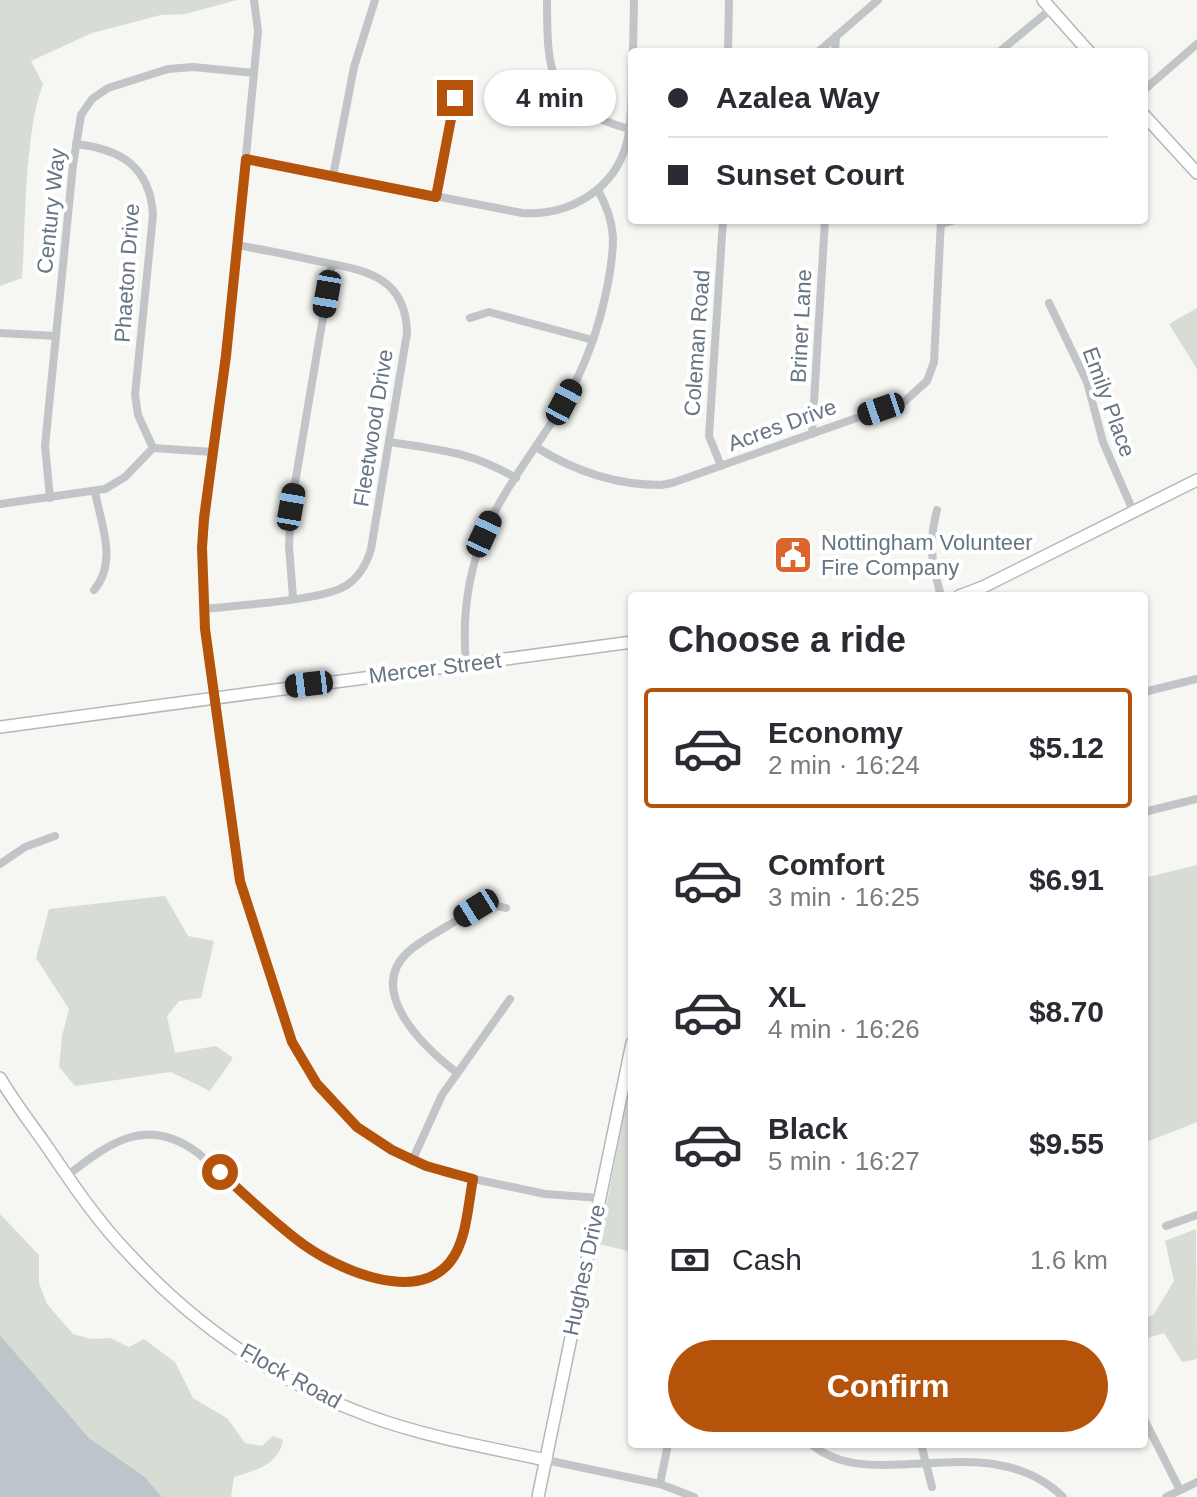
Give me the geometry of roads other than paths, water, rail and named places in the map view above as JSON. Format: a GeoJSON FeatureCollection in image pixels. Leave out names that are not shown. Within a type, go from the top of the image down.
{"type":"FeatureCollection","features":[{"type":"Feature","properties":{"kind":"street"},"geometry":{"type":"LineString","coordinates":[[254,0],[258,31],[246,159],[204,518],[204,609],[240,881],[292,1042],[317,1084],[345,1115],[374,1139],[412,1161],[473,1179],[545,1194],[600,1198]]}},
{"type":"Feature","properties":{"kind":"street"},"geometry":{"type":"LineString","coordinates":[[333,176],[354,67],[375,0]]}},
{"type":"Feature","properties":{"kind":"street"},"geometry":{"type":"LineString","coordinates":[[547,0],[547,51],[556,83],[582,111],[628,129]]}},
{"type":"Feature","properties":{"kind":"street"},"geometry":{"type":"LineString","coordinates":[[633,48],[634,0]]}},
{"type":"Feature","properties":{"kind":"street"},"geometry":{"type":"LineString","coordinates":[[728,48],[729,0]]}},
{"type":"Feature","properties":{"kind":"street"},"geometry":{"type":"LineString","coordinates":[[822,48],[878,0]]}},
{"type":"Feature","properties":{"kind":"street"},"geometry":{"type":"LineString","coordinates":[[1003,48],[1047,4],[1086,48]]}},
{"type":"Feature","properties":{"kind":"street"},"geometry":{"type":"LineString","coordinates":[[835,48],[836,36]]}},
{"type":"Feature","properties":{"kind":"street"},"geometry":{"type":"LineString","coordinates":[[1148,87],[1197,44]]}},
{"type":"Feature","properties":{"kind":"street","name":"Century Way"},"geometry":{"type":"LineString","coordinates":[[50,498],[45,446],[76,144],[79,123],[86,107],[108,88],[181,67],[254,73]]}},
{"type":"Feature","properties":{"kind":"street"},"geometry":{"type":"LineString","coordinates":[[436,197],[455,98],[451,81]]}},
{"type":"Feature","properties":{"kind":"street"},"geometry":{"type":"LineString","coordinates":[[1148,119],[1197,173]]}},
{"type":"Feature","properties":{"kind":"street"},"geometry":{"type":"LineString","coordinates":[[246,159],[535,214],[571,206],[598,190],[622,157],[628,133]]}},
{"type":"Feature","properties":{"kind":"street","name":"Phaeton Drive"},"geometry":{"type":"LineString","coordinates":[[76,144],[103,148],[124,158],[139,173],[150,194],[153,215],[135,395],[138,415],[153,448]]}},
{"type":"Feature","properties":{"kind":"street"},"geometry":{"type":"LineString","coordinates":[[466,663],[463,629],[470,581],[484,534],[570,391],[593,340],[614,250],[610,215],[598,190]]}},
{"type":"Feature","properties":{"kind":"street","name":"Coleman Road"},"geometry":{"type":"LineString","coordinates":[[721,466],[709,436],[723,224]]}},
{"type":"Feature","properties":{"kind":"street","name":"Briner Lane"},"geometry":{"type":"LineString","coordinates":[[812,434],[825,224]]}},
{"type":"Feature","properties":{"kind":"street","name":"Acres Drive"},"geometry":{"type":"LineString","coordinates":[[536,447],[577,470],[599,477],[652,485],[672,483],[905,401],[927,381],[934,362],[941,224]]}},
{"type":"Feature","properties":{"kind":"street","name":"Fleetwood Drive"},"geometry":{"type":"LineString","coordinates":[[204,609],[338,590],[348,585],[363,569],[371,549],[407,333],[405,312],[395,293],[379,277],[359,269],[237,245]]}},
{"type":"Feature","properties":{"kind":"street"},"geometry":{"type":"LineString","coordinates":[[293,598],[289,546],[291,507],[332,264]]}},
{"type":"Feature","properties":{"kind":"street","name":"Emily Place"},"geometry":{"type":"LineString","coordinates":[[1049,303],[1087,382],[1103,442],[1134,513]]}},
{"type":"Feature","properties":{"kind":"street"},"geometry":{"type":"LineString","coordinates":[[470,318],[489,312],[593,340]]}},
{"type":"Feature","properties":{"kind":"street"},"geometry":{"type":"LineString","coordinates":[[0,333],[56,336]]}},
{"type":"Feature","properties":{"kind":"street"},"geometry":{"type":"LineString","coordinates":[[389,442],[462,453],[491,463],[516,478]]}},
{"type":"Feature","properties":{"kind":"street"},"geometry":{"type":"LineString","coordinates":[[0,504],[95,492],[125,477],[153,448],[213,452]]}},
{"type":"Feature","properties":{"kind":"street"},"geometry":{"type":"LineString","coordinates":[[970,592],[1196,483]]}},
{"type":"Feature","properties":{"kind":"street"},"geometry":{"type":"LineString","coordinates":[[94,590],[104,577],[107,555],[95,492]]}},
{"type":"Feature","properties":{"kind":"street"},"geometry":{"type":"LineString","coordinates":[[937,510],[931,531],[931,563],[940,592]]}},
{"type":"Feature","properties":{"kind":"street","name":"Mercer Street"},"geometry":{"type":"LineString","coordinates":[[0,727],[628,643]]}},
{"type":"Feature","properties":{"kind":"street"},"geometry":{"type":"LineString","coordinates":[[1148,691],[1197,679]]}},
{"type":"Feature","properties":{"kind":"street"},"geometry":{"type":"LineString","coordinates":[[1148,811],[1197,799]]}},
{"type":"Feature","properties":{"kind":"street"},"geometry":{"type":"LineString","coordinates":[[0,864],[25,847],[55,836]]}},
{"type":"Feature","properties":{"kind":"street"},"geometry":{"type":"LineString","coordinates":[[456,1072],[434,1055],[411,1028],[396,1003],[395,975],[408,951],[476,908],[493,905],[506,908]]}},
{"type":"Feature","properties":{"kind":"street"},"geometry":{"type":"LineString","coordinates":[[412,1161],[433,1113],[456,1072],[510,999]]}},
{"type":"Feature","properties":{"kind":"street","name":"Hughes Drive"},"geometry":{"type":"LineString","coordinates":[[538,1497],[628,1062]]}},
{"type":"Feature","properties":{"kind":"street","name":"Flock Road"},"geometry":{"type":"LineString","coordinates":[[0,1078],[112,1235],[153,1279],[205,1324],[256,1360],[313,1392],[381,1420],[434,1436],[660,1484],[694,1497]]}},
{"type":"Feature","properties":{"kind":"street"},"geometry":{"type":"LineString","coordinates":[[67,1176],[106,1146],[119,1140],[141,1135],[167,1136],[187,1144],[285,1230],[318,1254],[351,1270],[403,1282],[433,1276],[455,1255],[473,1179]]}},
{"type":"Feature","properties":{"kind":"street"},"geometry":{"type":"LineString","coordinates":[[1166,1226],[1197,1215]]}},
{"type":"Feature","properties":{"kind":"street"},"geometry":{"type":"LineString","coordinates":[[1148,1427],[1180,1490]]}},
{"type":"Feature","properties":{"kind":"street"},"geometry":{"type":"LineString","coordinates":[[660,1484],[667,1448]]}},
{"type":"Feature","properties":{"kind":"street"},"geometry":{"type":"LineString","coordinates":[[814,1448],[822,1460]]}},
{"type":"Feature","properties":{"kind":"street"},"geometry":{"type":"LineString","coordinates":[[922,1448],[932,1487]]}},
{"type":"Feature","properties":{"kind":"street"},"geometry":{"type":"LineString","coordinates":[[993,1473],[1027,1475],[1051,1486],[1063,1497]]}},
{"type":"Feature","properties":{"kind":"street"},"geometry":{"type":"LineString","coordinates":[[1166,1497],[1197,1482]]}},
{"type":"Feature","properties":{"kind":"street"},"geometry":{"type":"LineString","coordinates":[[918,1490],[947,1484]]}},
{"type":"Feature","properties":{"kind":"place","name":"Nottingham Volunteer Fire Company"},"geometry":{"type":"Point","coordinates":[793,555]}}]}
